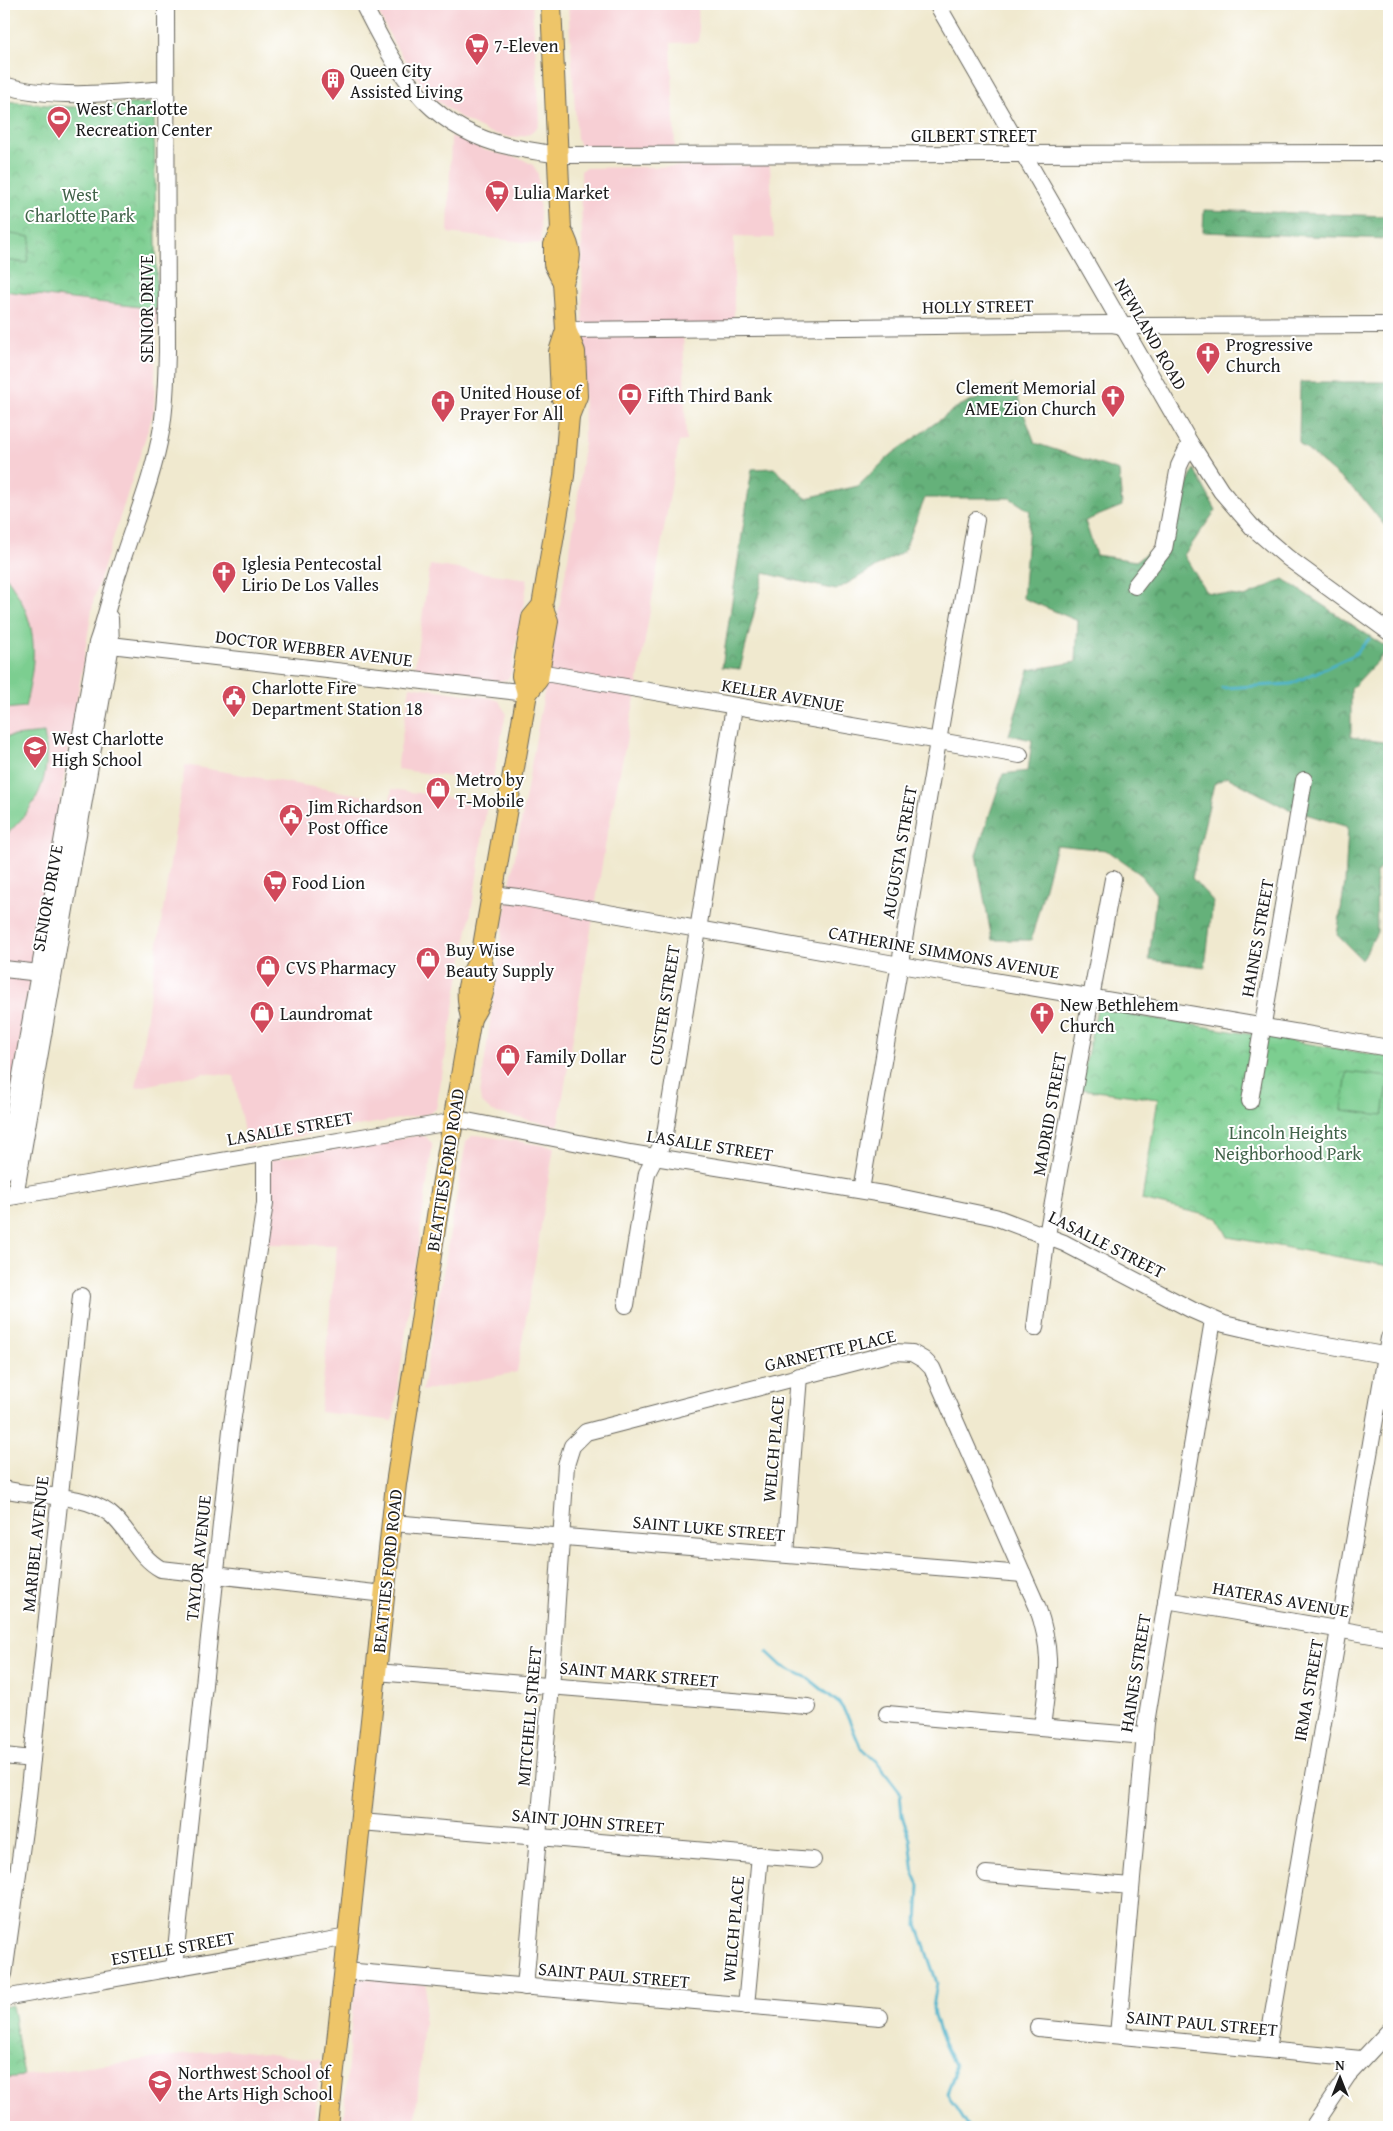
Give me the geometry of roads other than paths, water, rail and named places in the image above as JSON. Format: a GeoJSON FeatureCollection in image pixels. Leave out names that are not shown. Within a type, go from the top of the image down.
{"type":"FeatureCollection","features":[{"type":"Feature","properties":{"kind":"main road","name":"BEATTIES FORD ROAD"},"geometry":{"type":"LineString","coordinates":[[328,2127],[384,1594],[409,1393],[470,1018],[482,1000],[486,977],[481,958],[527,693],[522,676],[532,618],[542,606],[564,476],[569,416],[561,396],[559,352],[566,330],[563,282],[554,264],[554,245],[561,230],[551,4]]}},
{"type":"Feature","properties":{"kind":"main road","name":"BEATTIES FORD ROAD"},"geometry":{"type":"LineString","coordinates":[[527,693],[538,679],[548,621],[542,606]]}},
{"type":"Feature","properties":{"kind":"street","name":"SENIOR DRIVE"},"geometry":{"type":"LineString","coordinates":[[9,1197],[110,606],[118,573],[151,474],[161,433],[166,401],[166,4]]}},
{"type":"Feature","properties":{"kind":"street","name":"GILBERT STREET"},"geometry":{"type":"LineString","coordinates":[[363,4],[396,66],[416,93],[432,109],[457,126],[480,137],[511,146],[559,155],[1389,153]]}},
{"type":"Feature","properties":{"kind":"street","name":"NEWLAND ROAD"},"geometry":{"type":"LineString","coordinates":[[937,4],[1190,443],[1220,491],[1254,528],[1288,558],[1389,632]]}},
{"type":"Feature","properties":{"kind":"street"},"geometry":{"type":"LineString","coordinates":[[4,85],[36,92],[58,93],[166,89]]}},
{"type":"Feature","properties":{"kind":"street","name":"HOLLY STREET"},"geometry":{"type":"LineString","coordinates":[[566,330],[1112,324],[1124,326],[1389,325]]}},
{"type":"Feature","properties":{"kind":"street"},"geometry":{"type":"LineString","coordinates":[[1135,586],[1164,549],[1179,466],[1190,443]]}},
{"type":"Feature","properties":{"kind":"street","name":"AUGUSTA STREET"},"geometry":{"type":"LineString","coordinates":[[861,1190],[976,520]]}},
{"type":"Feature","properties":{"kind":"street","name":"DOCTOR WEBBER AVENUE"},"geometry":{"type":"LineString","coordinates":[[104,644],[527,693]]}},
{"type":"Feature","properties":{"kind":"street","name":"KELLER AVENUE"},"geometry":{"type":"LineString","coordinates":[[539,672],[1020,755]]}},
{"type":"Feature","properties":{"kind":"street","name":"CUSTER STREET"},"geometry":{"type":"LineString","coordinates":[[626,1305],[647,1173],[664,1140],[696,928],[734,707]]}},
{"type":"Feature","properties":{"kind":"street","name":"HAINES STREET"},"geometry":{"type":"LineString","coordinates":[[1250,1101],[1304,780]]}},
{"type":"Feature","properties":{"kind":"street","name":"MADRID STREET"},"geometry":{"type":"LineString","coordinates":[[1035,1328],[1047,1235],[1112,879]]}},
{"type":"Feature","properties":{"kind":"street","name":"CATHERINE SIMMONS AVENUE"},"geometry":{"type":"LineString","coordinates":[[492,894],[1389,1048]]}},
{"type":"Feature","properties":{"kind":"street"},"geometry":{"type":"LineString","coordinates":[[4,969],[46,974]]}},
{"type":"Feature","properties":{"kind":"street","name":"SENIOR DRIVE"},"geometry":{"type":"LineString","coordinates":[[4,1172],[46,974]]}},
{"type":"Feature","properties":{"kind":"street","name":"LASALLE STREET"},"geometry":{"type":"LineString","coordinates":[[9,1197],[453,1119],[537,1133],[655,1157],[861,1190],[973,1212],[1047,1235],[1213,1320],[1269,1335],[1388,1356]]}},
{"type":"Feature","properties":{"kind":"street","name":"TAYLOR AVENUE"},"geometry":{"type":"LineString","coordinates":[[174,1968],[231,1430],[265,1203],[265,1153]]}},
{"type":"Feature","properties":{"kind":"street","name":"MARIBEL AVENUE"},"geometry":{"type":"LineString","coordinates":[[4,1974],[15,1905],[32,1759],[81,1296]]}},
{"type":"Feature","properties":{"kind":"street","name":"HAINES STREET"},"geometry":{"type":"LineString","coordinates":[[1118,2035],[1145,1736],[1213,1320]]}},
{"type":"Feature","properties":{"kind":"street","name":"IRMA STREET"},"geometry":{"type":"LineString","coordinates":[[1267,2049],[1338,1630],[1388,1356],[1389,1338]]}},
{"type":"Feature","properties":{"kind":"street","name":"GARNETTE PLACE"},"geometry":{"type":"LineString","coordinates":[[560,1537],[566,1465],[572,1446],[586,1432],[894,1352],[912,1353],[924,1360],[932,1368],[962,1432],[1037,1606],[1048,1643],[1050,1662],[1042,1727]]}},
{"type":"Feature","properties":{"kind":"street","name":"WELCH PLACE"},"geometry":{"type":"LineString","coordinates":[[785,1554],[799,1376]]}},
{"type":"Feature","properties":{"kind":"street"},"geometry":{"type":"LineString","coordinates":[[4,1489],[84,1502],[108,1512],[118,1522],[143,1556],[156,1566],[167,1570],[384,1594]]}},
{"type":"Feature","properties":{"kind":"street","name":"SAINT LUKE STREET"},"geometry":{"type":"LineString","coordinates":[[392,1523],[1023,1574]]}},
{"type":"Feature","properties":{"kind":"street","name":"MITCHELL STREET"},"geometry":{"type":"LineString","coordinates":[[525,1987],[551,1687],[560,1537]]}},
{"type":"Feature","properties":{"kind":"street","name":"HATERAS AVENUE"},"geometry":{"type":"LineString","coordinates":[[1166,1600],[1389,1638]]}},
{"type":"Feature","properties":{"kind":"street","name":"SAINT MARK STREET"},"geometry":{"type":"LineString","coordinates":[[376,1672],[808,1707]]}},
{"type":"Feature","properties":{"kind":"street"},"geometry":{"type":"LineString","coordinates":[[887,1714],[1145,1736]]}},
{"type":"Feature","properties":{"kind":"street"},"geometry":{"type":"LineString","coordinates":[[4,1756],[32,1759]]}},
{"type":"Feature","properties":{"kind":"street","name":"SAINT JOHN STREET"},"geometry":{"type":"LineString","coordinates":[[361,1822],[813,1860]]}},
{"type":"Feature","properties":{"kind":"street","name":"WELCH PLACE"},"geometry":{"type":"LineString","coordinates":[[746,2006],[760,1855]]}},
{"type":"Feature","properties":{"kind":"street"},"geometry":{"type":"LineString","coordinates":[[986,1874],[1131,1886]]}},
{"type":"Feature","properties":{"kind":"street","name":"ESTELLE STREET"},"geometry":{"type":"LineString","coordinates":[[4,1998],[348,1938]]}},
{"type":"Feature","properties":{"kind":"street","name":"SAINT PAUL STREET"},"geometry":{"type":"LineString","coordinates":[[345,1971],[880,2016]]}},
{"type":"Feature","properties":{"kind":"street"},"geometry":{"type":"LineString","coordinates":[[4,1991],[4,1998]]}},
{"type":"Feature","properties":{"kind":"street","name":"SAINT PAUL STREET"},"geometry":{"type":"LineString","coordinates":[[1038,2028],[1362,2059]]}},
{"type":"Feature","properties":{"kind":"street"},"geometry":{"type":"LineString","coordinates":[[1314,2127],[1335,2093],[1362,2059],[1389,2031]]}},
{"type":"Feature","properties":{"kind":"waterway"},"geometry":{"type":"LineString","coordinates":[[1222,688],[1291,684],[1354,655],[1369,639]]}},
{"type":"Feature","properties":{"kind":"waterway"},"geometry":{"type":"LineString","coordinates":[[767,1652],[782,1666],[808,1678],[840,1704],[848,1717],[860,1746],[877,1762],[900,1792],[902,1816],[910,1839],[914,1874],[919,1885],[917,1925],[937,1983],[933,2007],[934,2016],[940,2035],[954,2065],[954,2075],[947,2094],[968,2127]]}},
{"type":"Feature","properties":{"kind":"place","name":"7-Eleven"},"geometry":{"type":"Point","coordinates":[477,66]}},
{"type":"Feature","properties":{"kind":"place","name":"Queen City Assisted Living"},"geometry":{"type":"Point","coordinates":[333,101]}},
{"type":"Feature","properties":{"kind":"place","name":"West Charlotte Recreation Center"},"geometry":{"type":"Point","coordinates":[59,139]}},
{"type":"Feature","properties":{"kind":"place","name":"Lulia Market"},"geometry":{"type":"Point","coordinates":[497,213]}},
{"type":"Feature","properties":{"kind":"place","name":"Progressive Church"},"geometry":{"type":"Point","coordinates":[1208,375]}},
{"type":"Feature","properties":{"kind":"place","name":"Fifth Third Bank"},"geometry":{"type":"Point","coordinates":[630,416]}},
{"type":"Feature","properties":{"kind":"place","name":"Clement Memorial AME Zion Church"},"geometry":{"type":"Point","coordinates":[1113,418]}},
{"type":"Feature","properties":{"kind":"place","name":"United House of Prayer For All"},"geometry":{"type":"Point","coordinates":[443,423]}},
{"type":"Feature","properties":{"kind":"place","name":"Iglesia Pentecostal Lirio De Los Valles"},"geometry":{"type":"Point","coordinates":[224,594]}},
{"type":"Feature","properties":{"kind":"place","name":"Charlotte Fire Department Station 18"},"geometry":{"type":"Point","coordinates":[234,718]}},
{"type":"Feature","properties":{"kind":"place","name":"West Charlotte High School"},"geometry":{"type":"Point","coordinates":[35,769]}},
{"type":"Feature","properties":{"kind":"place","name":"Metro by T-Mobile"},"geometry":{"type":"Point","coordinates":[438,810]}},
{"type":"Feature","properties":{"kind":"place","name":"Jim Richardson Post Office"},"geometry":{"type":"Point","coordinates":[291,837]}},
{"type":"Feature","properties":{"kind":"place","name":"Food Lion"},"geometry":{"type":"Point","coordinates":[275,903]}},
{"type":"Feature","properties":{"kind":"place","name":"Buy Wise Beauty Supply"},"geometry":{"type":"Point","coordinates":[428,980]}},
{"type":"Feature","properties":{"kind":"place","name":"CVS Pharmacy"},"geometry":{"type":"Point","coordinates":[268,988]}},
{"type":"Feature","properties":{"kind":"place","name":"Laundromat"},"geometry":{"type":"Point","coordinates":[262,1034]}},
{"type":"Feature","properties":{"kind":"place","name":"New Bethlehem Church"},"geometry":{"type":"Point","coordinates":[1042,1035]}},
{"type":"Feature","properties":{"kind":"place","name":"Family Dollar"},"geometry":{"type":"Point","coordinates":[508,1077]}},
{"type":"Feature","properties":{"kind":"place","name":"Northwest School of the Arts High School"},"geometry":{"type":"Point","coordinates":[160,2103]}},
{"type":"Feature","properties":{"kind":"park label","name":"West Charlotte Park"},"geometry":{"type":"Point","coordinates":[80,204]}},
{"type":"Feature","properties":{"kind":"park label","name":"Lincoln Heights Neighborhood Park"},"geometry":{"type":"Point","coordinates":[1288,1142]}}]}
